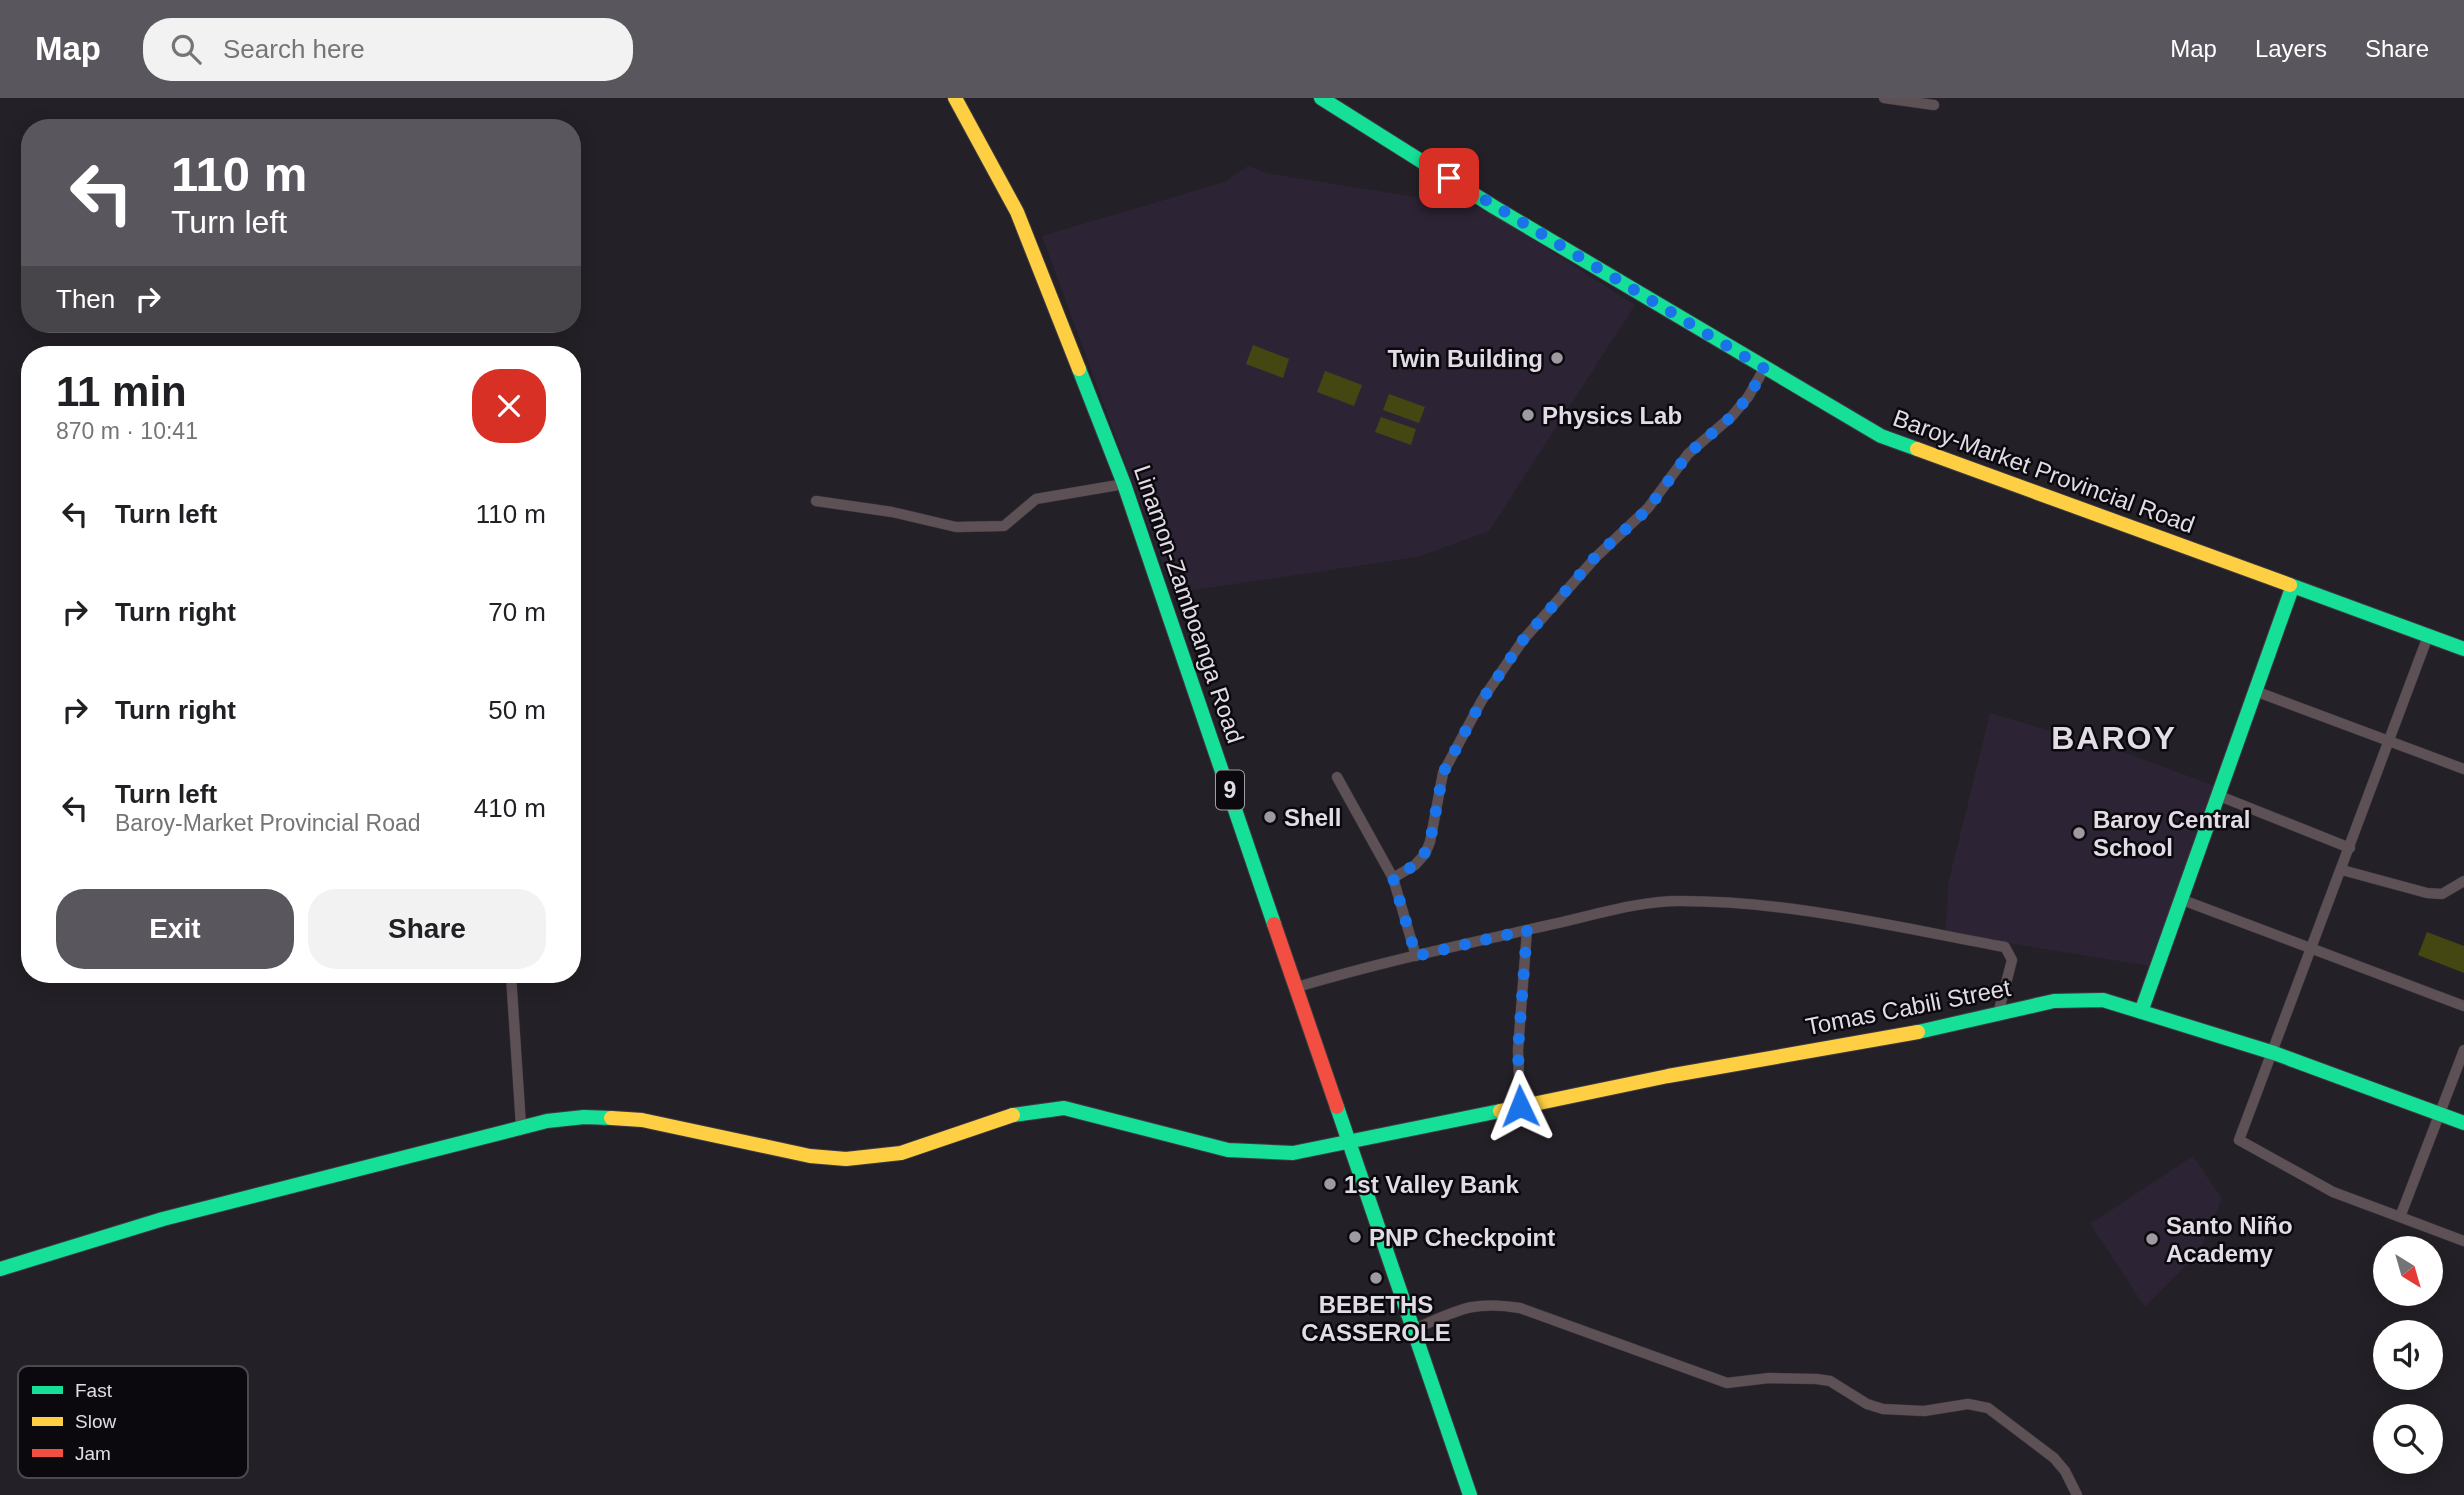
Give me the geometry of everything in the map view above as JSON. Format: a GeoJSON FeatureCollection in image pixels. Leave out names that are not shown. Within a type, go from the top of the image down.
{"type":"FeatureCollection","features":[{"type":"Feature","properties":{"kind":"main road","name":"Linamon-Zamboanga Road"},"geometry":{"type":"LineString","coordinates":[[955,98],[1017,212],[1124,484],[1347,1142],[1471,1495]]}},
{"type":"Feature","properties":{"kind":"main road","name":"Baroy-Market Provincial Road"},"geometry":{"type":"LineString","coordinates":[[1321,98],[1494,207],[1881,436],[2464,649]]}},
{"type":"Feature","properties":{"kind":"main road"},"geometry":{"type":"LineString","coordinates":[[2141,1012],[2292,588]]}},
{"type":"Feature","properties":{"kind":"main road","name":"Tomas Cabili Street"},"geometry":{"type":"LineString","coordinates":[[0,1269],[163,1219],[522,1126],[584,1117],[619,1117],[810,1156],[846,1159],[901,1153],[1024,1111],[1064,1108],[1244,1152],[1293,1153],[1520,1106],[1894,1037],[2077,999],[2104,1000],[2274,1053],[2464,1123]]}},
{"type":"Feature","properties":{"kind":"street"},"geometry":{"type":"LineString","coordinates":[[1884,98],[1934,105]]}},
{"type":"Feature","properties":{"kind":"street"},"geometry":{"type":"LineString","coordinates":[[1393,878],[1415,865],[1424,854],[1430,842],[1443,773],[1482,700],[1523,640],[1596,556],[1648,509],[1688,454],[1732,416],[1748,397],[1765,369]]}},
{"type":"Feature","properties":{"kind":"street"},"geometry":{"type":"LineString","coordinates":[[816,502],[891,512],[956,527],[1004,526],[1036,499],[1124,484]]}},
{"type":"Feature","properties":{"kind":"street"},"geometry":{"type":"LineString","coordinates":[[2428,636],[2314,947],[2239,1140],[2333,1192],[2464,1241]]}},
{"type":"Feature","properties":{"kind":"street"},"geometry":{"type":"LineString","coordinates":[[2255,691],[2464,769]]}},
{"type":"Feature","properties":{"kind":"street"},"geometry":{"type":"LineString","coordinates":[[1337,777],[1393,878],[1416,956]]}},
{"type":"Feature","properties":{"kind":"street"},"geometry":{"type":"LineString","coordinates":[[2217,795],[2350,848]]}},
{"type":"Feature","properties":{"kind":"street"},"geometry":{"type":"LineString","coordinates":[[2342,870],[2427,893],[2442,894],[2464,881]]}},
{"type":"Feature","properties":{"kind":"street"},"geometry":{"type":"LineString","coordinates":[[2180,899],[2314,947],[2464,1006]]}},
{"type":"Feature","properties":{"kind":"street"},"geometry":{"type":"LineString","coordinates":[[1297,988],[1527,930],[1630,907],[1677,901],[1792,906],[1850,915],[2005,947],[2012,960],[1998,1014]]}},
{"type":"Feature","properties":{"kind":"street"},"geometry":{"type":"LineString","coordinates":[[1520,1106],[1518,1050],[1527,930]]}},
{"type":"Feature","properties":{"kind":"street"},"geometry":{"type":"LineString","coordinates":[[512,983],[522,1126]]}},
{"type":"Feature","properties":{"kind":"street"},"geometry":{"type":"LineString","coordinates":[[2400,1217],[2464,1050]]}},
{"type":"Feature","properties":{"kind":"street"},"geometry":{"type":"LineString","coordinates":[[1412,1331],[1475,1305],[1490,1303],[1520,1308],[1727,1383],[1769,1378],[1817,1379],[1830,1381],[1867,1404],[1883,1409],[1912,1412],[1968,1404],[1988,1408],[2054,1458],[2065,1471],[2077,1495]]}},
{"type":"Feature","properties":{"kind":"shaded area"},"geometry":{"type":"Polygon","coordinates":[[[1248,166],[1266,173],[1484,208],[1635,305],[1489,531],[1418,557],[1173,593],[1042,236],[1225,182],[1248,166]]]}},
{"type":"Feature","properties":{"kind":"shaded area"},"geometry":{"type":"Polygon","coordinates":[[[1253,345],[1289,359],[1283,378],[1246,364],[1253,345]]]}},
{"type":"Feature","properties":{"kind":"shaded area"},"geometry":{"type":"Polygon","coordinates":[[[1325,371],[1362,385],[1354,406],[1317,392],[1325,371]]]}},
{"type":"Feature","properties":{"kind":"shaded area"},"geometry":{"type":"Polygon","coordinates":[[[1389,394],[1425,407],[1419,423],[1383,410],[1389,394]]]}},
{"type":"Feature","properties":{"kind":"shaded area"},"geometry":{"type":"Polygon","coordinates":[[[1381,417],[1416,429],[1411,445],[1375,432],[1381,417]]]}},
{"type":"Feature","properties":{"kind":"shaded area","name":"Baroy Central School"},"geometry":{"type":"Polygon","coordinates":[[[1990,713],[2129,754],[2215,786],[2150,966],[1945,933],[1949,880],[1990,713]]]}},
{"type":"Feature","properties":{"kind":"shaded area"},"geometry":{"type":"Polygon","coordinates":[[[2427,932],[2464,946],[2464,973],[2418,955],[2427,932]]]}},
{"type":"Feature","properties":{"kind":"shaded area","name":"Santo Niño Academy"},"geometry":{"type":"Polygon","coordinates":[[[2193,1156],[2222,1199],[2198,1253],[2145,1307],[2090,1224],[2193,1156]]]}},
{"type":"Feature","properties":{"kind":"traffic: fast"},"geometry":{"type":"LineString","coordinates":[[1321,98],[1494,207],[1881,436],[1917,449]]}},
{"type":"Feature","properties":{"kind":"traffic: fast"},"geometry":{"type":"LineString","coordinates":[[1079,369],[1124,484],[1274,924]]}},
{"type":"Feature","properties":{"kind":"traffic: fast"},"geometry":{"type":"LineString","coordinates":[[2290,585],[2464,649]]}},
{"type":"Feature","properties":{"kind":"traffic: fast"},"geometry":{"type":"LineString","coordinates":[[2141,1012],[2292,588]]}},
{"type":"Feature","properties":{"kind":"traffic: fast"},"geometry":{"type":"LineString","coordinates":[[1918,1032],[2054,1001],[2103,1000],[2274,1053],[2464,1123]]}},
{"type":"Feature","properties":{"kind":"traffic: fast"},"geometry":{"type":"LineString","coordinates":[[1337,1107],[1470,1495]]}},
{"type":"Feature","properties":{"kind":"traffic: fast"},"geometry":{"type":"LineString","coordinates":[[1013,1115],[1064,1108],[1228,1150],[1293,1153],[1500,1111]]}},
{"type":"Feature","properties":{"kind":"traffic: fast"},"geometry":{"type":"LineString","coordinates":[[0,1269],[163,1219],[547,1121],[584,1117],[611,1118]]}},
{"type":"Feature","properties":{"kind":"traffic: slow"},"geometry":{"type":"LineString","coordinates":[[955,98],[1017,212],[1079,369]]}},
{"type":"Feature","properties":{"kind":"traffic: slow"},"geometry":{"type":"LineString","coordinates":[[1917,449],[2290,585]]}},
{"type":"Feature","properties":{"kind":"traffic: slow"},"geometry":{"type":"LineString","coordinates":[[1500,1111],[1668,1076],[1918,1032]]}},
{"type":"Feature","properties":{"kind":"traffic: slow"},"geometry":{"type":"LineString","coordinates":[[611,1118],[642,1120],[810,1156],[846,1159],[901,1153],[1013,1115]]}},
{"type":"Feature","properties":{"kind":"traffic: jam"},"geometry":{"type":"LineString","coordinates":[[1274,924],[1337,1107]]}},
{"type":"Feature","properties":{"kind":"place","name":"Twin Building"},"geometry":{"type":"Point","coordinates":[1557,358]}},
{"type":"Feature","properties":{"kind":"place","name":"Physics Lab"},"geometry":{"type":"Point","coordinates":[1528,415]}},
{"type":"Feature","properties":{"kind":"place","name":"Shell"},"geometry":{"type":"Point","coordinates":[1270,817]}},
{"type":"Feature","properties":{"kind":"place","name":"Baroy Central School"},"geometry":{"type":"Point","coordinates":[2079,833]}},
{"type":"Feature","properties":{"kind":"place","name":"1st Valley Bank"},"geometry":{"type":"Point","coordinates":[1330,1184]}},
{"type":"Feature","properties":{"kind":"place","name":"PNP Checkpoint"},"geometry":{"type":"Point","coordinates":[1355,1237]}},
{"type":"Feature","properties":{"kind":"place","name":"Santo Niño Academy"},"geometry":{"type":"Point","coordinates":[2152,1239]}},
{"type":"Feature","properties":{"kind":"place","name":"BEBETHS CASSEROLE"},"geometry":{"type":"Point","coordinates":[1376,1278]}},
{"type":"Feature","properties":{"kind":"district","name":"BAROY"},"geometry":{"type":"Point","coordinates":[2114,738]}},
{"type":"Feature","properties":{"kind":"route"},"geometry":{"type":"LineString","coordinates":[[1449,178],[1765,369],[1748,397],[1732,416],[1688,454],[1648,509],[1596,556],[1523,640],[1482,700],[1443,773],[1430,842],[1424,854],[1415,865],[1393,878],[1416,956],[1527,930],[1519,1024],[1520,1106]]}}]}
